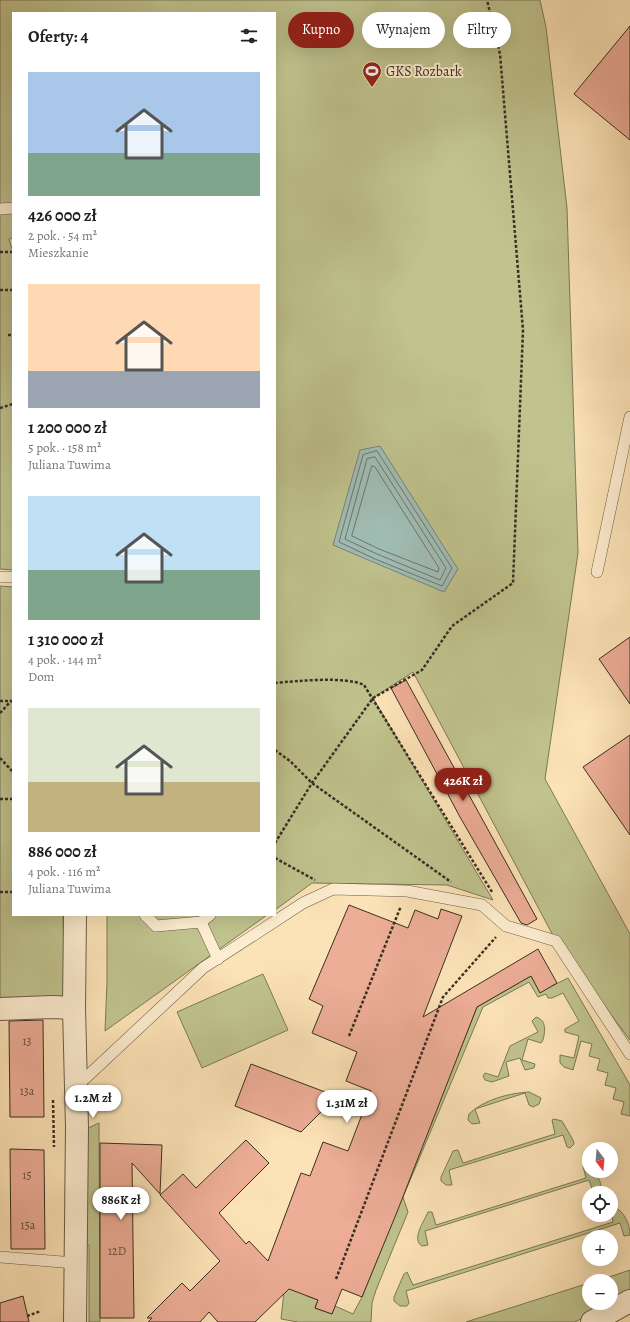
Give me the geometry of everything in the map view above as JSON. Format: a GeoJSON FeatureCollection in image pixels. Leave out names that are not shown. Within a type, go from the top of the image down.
{"type":"FeatureCollection","features":[{"type":"Feature","properties":{"kind":"street"},"geometry":{"type":"LineString","coordinates":[[75,916],[74,1008],[77,1127],[75,1322]]}},
{"type":"Feature","properties":{"kind":"street"},"geometry":{"type":"LineString","coordinates":[[0,1009],[58,1007],[74,1008]]}},
{"type":"Feature","properties":{"kind":"street"},"geometry":{"type":"LineString","coordinates":[[592,1322],[630,1301]]}},
{"type":"Feature","properties":{"kind":"lane"},"geometry":{"type":"LineString","coordinates":[[0,209],[12,208]]}},
{"type":"Feature","properties":{"kind":"lane"},"geometry":{"type":"LineString","coordinates":[[597,572],[630,417]]}},
{"type":"Feature","properties":{"kind":"lane"},"geometry":{"type":"LineString","coordinates":[[0,577],[12,578]]}},
{"type":"Feature","properties":{"kind":"lane"},"geometry":{"type":"LineString","coordinates":[[75,1088],[203,968],[303,903],[333,889],[407,891],[482,904],[502,923],[556,941],[630,1054]]}},
{"type":"Feature","properties":{"kind":"lane"},"geometry":{"type":"LineString","coordinates":[[146,916],[156,926],[205,919],[218,958]]}},
{"type":"Feature","properties":{"kind":"lane"},"geometry":{"type":"LineString","coordinates":[[0,1257],[75,1263]]}},
{"type":"Feature","properties":{"kind":"path"},"geometry":{"type":"LineString","coordinates":[[276,841],[312,783],[373,698],[422,670],[452,626],[513,583],[523,330],[500,54],[487,0]]}},
{"type":"Feature","properties":{"kind":"path"},"geometry":{"type":"LineString","coordinates":[[0,252],[12,252]]}},
{"type":"Feature","properties":{"kind":"path"},"geometry":{"type":"LineString","coordinates":[[0,290],[12,290]]}},
{"type":"Feature","properties":{"kind":"path"},"geometry":{"type":"LineString","coordinates":[[0,408],[12,404]]}},
{"type":"Feature","properties":{"kind":"path"},"geometry":{"type":"LineString","coordinates":[[276,683],[314,680],[357,682],[364,685],[495,897],[502,923],[442,997],[336,1279]]}},
{"type":"Feature","properties":{"kind":"path"},"geometry":{"type":"LineString","coordinates":[[0,701],[12,701]]}},
{"type":"Feature","properties":{"kind":"path"},"geometry":{"type":"LineString","coordinates":[[0,713],[12,701]]}},
{"type":"Feature","properties":{"kind":"path"},"geometry":{"type":"LineString","coordinates":[[276,751],[290,761],[312,783],[482,904]]}},
{"type":"Feature","properties":{"kind":"path"},"geometry":{"type":"LineString","coordinates":[[0,758],[12,771]]}},
{"type":"Feature","properties":{"kind":"path"},"geometry":{"type":"LineString","coordinates":[[0,799],[12,799]]}},
{"type":"Feature","properties":{"kind":"path"},"geometry":{"type":"LineString","coordinates":[[276,859],[333,889]]}},
{"type":"Feature","properties":{"kind":"path"},"geometry":{"type":"LineString","coordinates":[[350,1036],[407,891]]}},
{"type":"Feature","properties":{"kind":"path"},"geometry":{"type":"LineString","coordinates":[[0,892],[12,892]]}},
{"type":"Feature","properties":{"kind":"path"},"geometry":{"type":"LineString","coordinates":[[53,1094],[54,1150]]}},
{"type":"Feature","properties":{"kind":"path"},"geometry":{"type":"LineString","coordinates":[[27,1316],[41,1311]]}},
{"type":"Feature","properties":{"kind":"green space"},"geometry":{"type":"Polygon","coordinates":[[[0,0],[540,0],[546,27],[567,208],[578,553],[545,779],[630,934],[630,1040],[556,941],[413,672],[373,698],[493,900],[447,885],[312,883],[276,909],[276,12],[12,12],[12,238],[9,239],[12,249],[12,570],[0,569],[0,0]]]}},
{"type":"Feature","properties":{"kind":"green space"},"geometry":{"type":"Polygon","coordinates":[[[0,586],[12,587],[12,916],[63,916],[65,995],[56,1001],[0,1003],[0,586]]]}},
{"type":"Feature","properties":{"kind":"green space"},"geometry":{"type":"Polygon","coordinates":[[[107,916],[266,916],[105,1031],[107,916]]]}},
{"type":"Feature","properties":{"kind":"green space"},"geometry":{"type":"Polygon","coordinates":[[[263,974],[288,1030],[202,1068],[177,1012],[263,974]]]}},
{"type":"Feature","properties":{"kind":"green space"},"geometry":{"type":"Polygon","coordinates":[[[531,976],[540,992],[568,978],[630,1085],[630,1116],[621,1114],[624,1102],[613,1099],[616,1088],[605,1085],[608,1073],[597,1070],[600,1059],[589,1056],[592,1044],[581,1041],[573,1070],[564,1067],[560,1063],[560,1055],[574,1058],[579,1036],[565,1032],[565,1029],[579,1021],[563,993],[552,998],[548,998],[546,994],[538,997],[529,982],[483,1007],[403,1197],[408,1212],[376,1290],[372,1303],[371,1322],[298,1322],[281,1319],[284,1291],[291,1274],[312,1283],[307,1296],[318,1300],[315,1308],[332,1314],[335,1306],[353,1314],[362,1297],[477,1007],[531,976]]]}},
{"type":"Feature","properties":{"kind":"green space"},"geometry":{"type":"Polygon","coordinates":[[[536,1017],[544,1023],[545,1030],[543,1040],[541,1043],[528,1039],[522,1060],[535,1064],[534,1068],[525,1070],[520,1058],[506,1062],[509,1076],[492,1082],[485,1080],[483,1076],[485,1073],[498,1077],[510,1046],[538,1032],[532,1021],[536,1017]]]}},
{"type":"Feature","properties":{"kind":"green space"},"geometry":{"type":"Polygon","coordinates":[[[529,1092],[541,1098],[539,1104],[533,1107],[529,1105],[525,1093],[475,1109],[489,1101],[505,1096],[529,1092]]]}},
{"type":"Feature","properties":{"kind":"green space"},"geometry":{"type":"Polygon","coordinates":[[[475,1109],[480,1123],[472,1124],[468,1120],[469,1114],[475,1109]]]}},
{"type":"Feature","properties":{"kind":"green space"},"geometry":{"type":"Polygon","coordinates":[[[552,1120],[562,1121],[573,1140],[574,1144],[570,1148],[567,1147],[563,1135],[449,1170],[452,1185],[446,1185],[441,1181],[441,1177],[453,1151],[458,1150],[463,1163],[555,1134],[552,1120]]]}},
{"type":"Feature","properties":{"kind":"green space"},"geometry":{"type":"Polygon","coordinates":[[[99,1123],[100,1322],[89,1322],[89,1245],[82,1241],[88,1128],[99,1123]]]}},
{"type":"Feature","properties":{"kind":"green space"},"geometry":{"type":"Polygon","coordinates":[[[586,1178],[598,1178],[601,1185],[591,1186],[589,1180],[425,1231],[428,1245],[422,1246],[419,1243],[418,1235],[428,1212],[432,1212],[436,1225],[586,1178]]]}},
{"type":"Feature","properties":{"kind":"green space"},"geometry":{"type":"Polygon","coordinates":[[[618,1209],[626,1218],[630,1235],[624,1236],[620,1223],[598,1230],[588,1230],[613,1222],[618,1222],[618,1209]]]}},
{"type":"Feature","properties":{"kind":"green space"},"geometry":{"type":"Polygon","coordinates":[[[582,1232],[582,1235],[406,1291],[409,1303],[407,1306],[400,1306],[394,1301],[394,1297],[404,1274],[407,1272],[413,1285],[582,1232]]]}},
{"type":"Feature","properties":{"kind":"green space"},"geometry":{"type":"Polygon","coordinates":[[[630,1270],[630,1292],[618,1298],[618,1274],[630,1270]]]}},
{"type":"Feature","properties":{"kind":"green space"},"geometry":{"type":"Polygon","coordinates":[[[582,1285],[582,1310],[597,1310],[575,1322],[466,1322],[582,1285]]]}},
{"type":"Feature","properties":{"kind":"water"},"geometry":{"type":"Polygon","coordinates":[[[380,446],[458,569],[444,592],[333,545],[360,450],[380,446]]]}},
{"type":"Feature","properties":{"kind":"building"},"geometry":{"type":"Polygon","coordinates":[[[630,26],[630,140],[574,94],[630,26]]]}},
{"type":"Feature","properties":{"kind":"building"},"geometry":{"type":"Polygon","coordinates":[[[630,637],[630,704],[599,659],[630,637]]]}},
{"type":"Feature","properties":{"kind":"building"},"geometry":{"type":"Polygon","coordinates":[[[406,680],[537,919],[527,925],[521,923],[460,817],[391,688],[406,680]]]}},
{"type":"Feature","properties":{"kind":"building"},"geometry":{"type":"Polygon","coordinates":[[[630,735],[630,835],[583,767],[630,735]]]}},
{"type":"Feature","properties":{"kind":"building"},"geometry":{"type":"Polygon","coordinates":[[[349,905],[408,928],[415,910],[438,919],[441,909],[462,916],[423,1017],[538,949],[557,983],[540,993],[531,976],[477,1007],[397,1212],[362,1297],[342,1289],[332,1314],[315,1308],[318,1300],[289,1289],[255,1322],[218,1322],[209,1312],[200,1322],[148,1322],[152,1318],[147,1318],[182,1283],[190,1291],[220,1261],[160,1195],[183,1174],[196,1188],[246,1140],[269,1163],[219,1213],[246,1244],[249,1241],[268,1261],[301,1173],[310,1176],[323,1142],[348,1151],[371,1091],[346,1081],[357,1052],[312,1033],[323,1006],[309,999],[349,905]]]}},
{"type":"Feature","properties":{"kind":"building"},"geometry":{"type":"Polygon","coordinates":[[[43,1020],[44,1117],[10,1117],[9,1021],[43,1020]]]}},
{"type":"Feature","properties":{"kind":"building"},"geometry":{"type":"Polygon","coordinates":[[[251,1064],[333,1095],[329,1104],[301,1132],[235,1106],[251,1064]]]}},
{"type":"Feature","properties":{"kind":"building"},"geometry":{"type":"Polygon","coordinates":[[[100,1143],[162,1145],[160,1194],[132,1163],[134,1318],[100,1318],[100,1143]]]}},
{"type":"Feature","properties":{"kind":"building"},"geometry":{"type":"Polygon","coordinates":[[[10,1149],[44,1150],[45,1249],[11,1249],[10,1149]]]}},
{"type":"Feature","properties":{"kind":"building"},"geometry":{"type":"Polygon","coordinates":[[[23,1296],[29,1322],[0,1322],[0,1303],[23,1296]]]}},
{"type":"Feature","properties":{"kind":"place","name":"GKS Rozbark"},"geometry":{"type":"Point","coordinates":[372,88]}}]}
